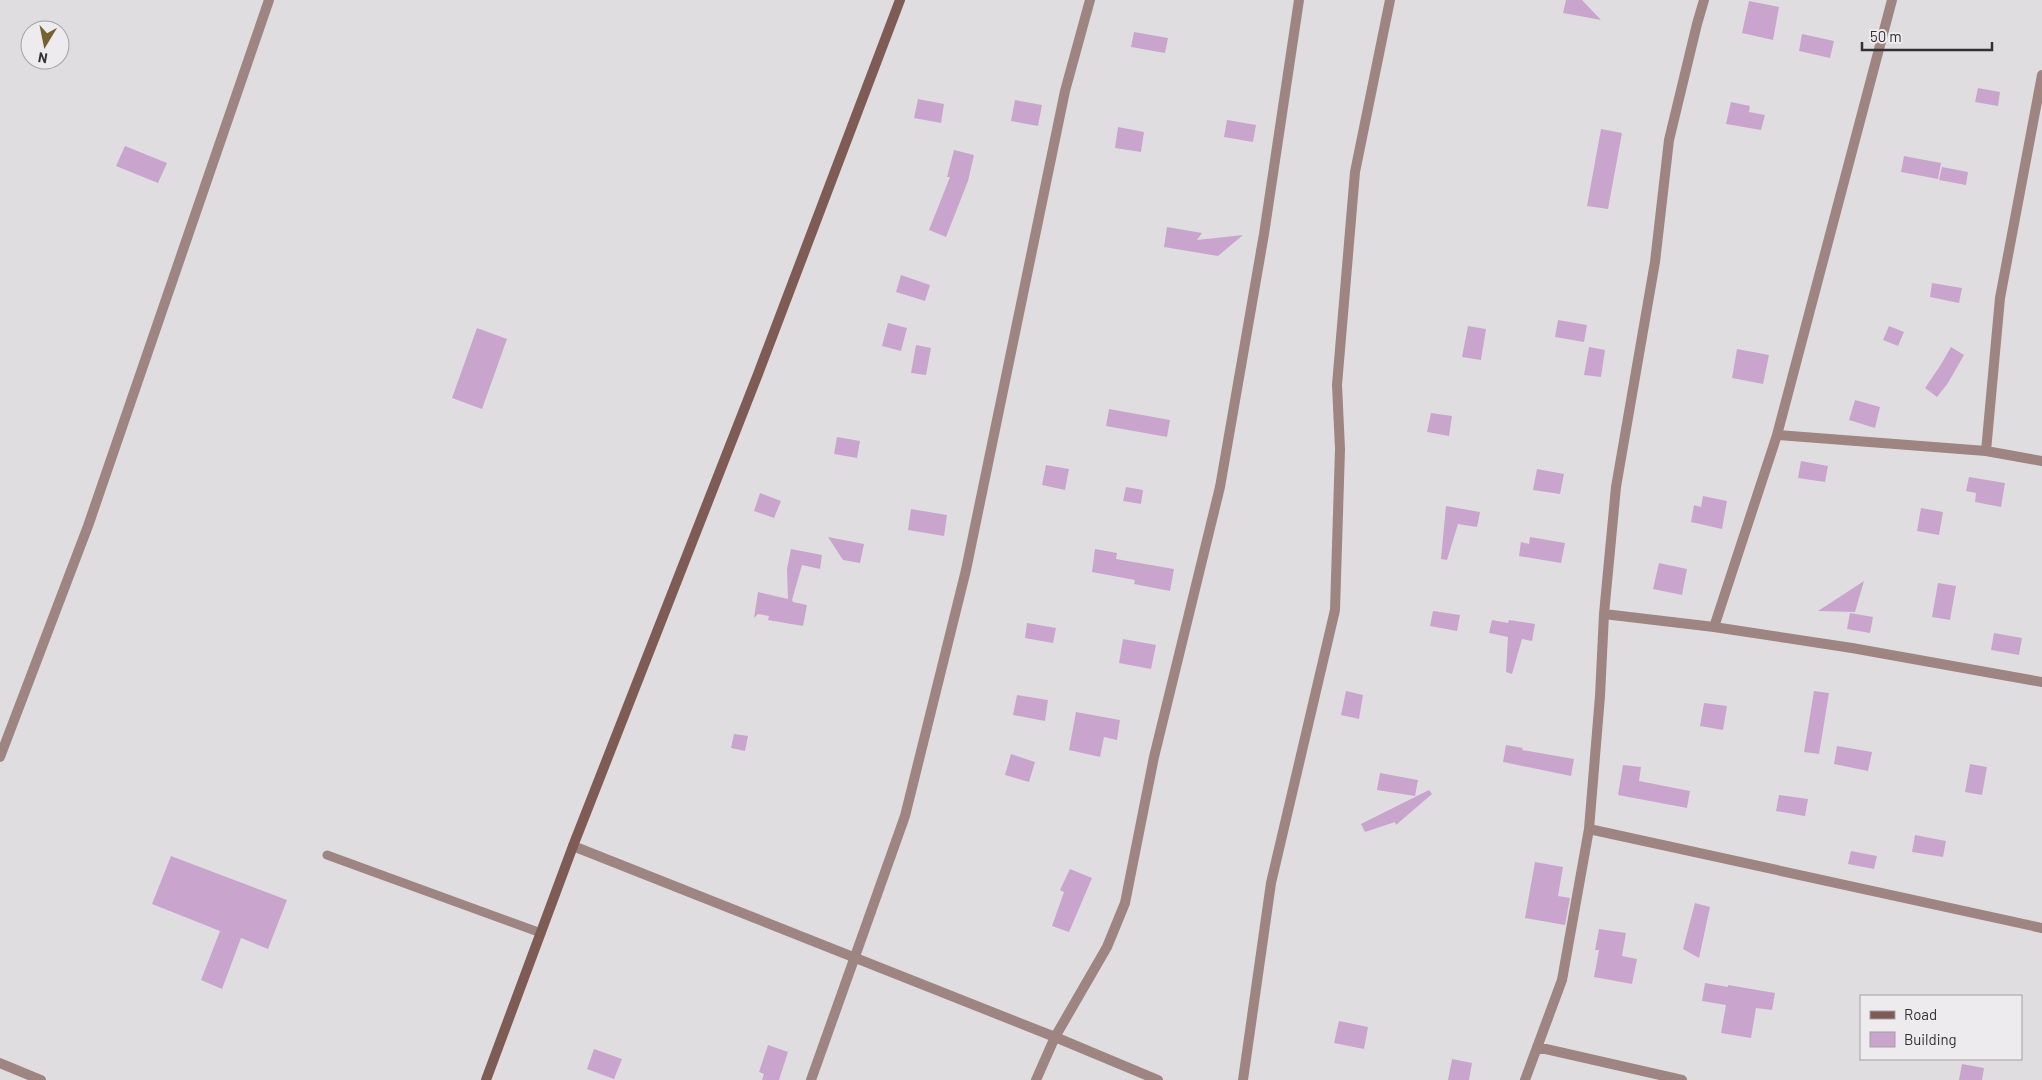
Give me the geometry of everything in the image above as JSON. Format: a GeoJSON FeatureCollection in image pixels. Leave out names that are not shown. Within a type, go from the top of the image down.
{"type":"FeatureCollection","features":[{"type":"Feature","properties":{"kind":"main road"},"geometry":{"type":"LineString","coordinates":[[486,1080],[573,846],[758,374],[900,0]]}},
{"type":"Feature","properties":{"kind":"street"},"geometry":{"type":"LineString","coordinates":[[0,757],[88,526],[269,0]]}},
{"type":"Feature","properties":{"kind":"street"},"geometry":{"type":"LineString","coordinates":[[811,1080],[905,816],[966,570],[1065,91],[1090,0]]}},
{"type":"Feature","properties":{"kind":"street"},"geometry":{"type":"LineString","coordinates":[[1036,1080],[1055,1037],[1107,947],[1124,903],[1154,757],[1220,487],[1264,234],[1299,0]]}},
{"type":"Feature","properties":{"kind":"street"},"geometry":{"type":"LineString","coordinates":[[1242,1080],[1271,883],[1335,610],[1340,449],[1337,385],[1355,172],[1390,0]]}},
{"type":"Feature","properties":{"kind":"street"},"geometry":{"type":"LineString","coordinates":[[1525,1080],[1562,980],[1589,829],[1600,696],[1604,614],[1616,487],[1655,262],[1669,140],[1696,24],[1704,0]]}},
{"type":"Feature","properties":{"kind":"street"},"geometry":{"type":"LineString","coordinates":[[1714,627],[1777,435],[1892,0]]}},
{"type":"Feature","properties":{"kind":"street"},"geometry":{"type":"LineString","coordinates":[[1986,451],[2000,298],[2042,75]]}},
{"type":"Feature","properties":{"kind":"street"},"geometry":{"type":"LineString","coordinates":[[1777,435],[1986,451],[2042,461]]}},
{"type":"Feature","properties":{"kind":"street"},"geometry":{"type":"LineString","coordinates":[[1604,614],[1714,627],[1852,648],[2042,682]]}},
{"type":"Feature","properties":{"kind":"street"},"geometry":{"type":"LineString","coordinates":[[1589,829],[2042,928]]}},
{"type":"Feature","properties":{"kind":"street"},"geometry":{"type":"LineString","coordinates":[[573,846],[1055,1037],[1158,1080]]}},
{"type":"Feature","properties":{"kind":"street"},"geometry":{"type":"LineString","coordinates":[[1537,1048],[1682,1080]]}},
{"type":"Feature","properties":{"kind":"street"},"geometry":{"type":"LineString","coordinates":[[0,1064],[41,1080]]}},
{"type":"Feature","properties":{"kind":"lane"},"geometry":{"type":"LineString","coordinates":[[328,855],[541,933]]}},
{"type":"Feature","properties":{"kind":"building"},"geometry":{"type":"Polygon","coordinates":[[[1566,0],[1582,0],[1601,20],[1563,13],[1566,0]]]}},
{"type":"Feature","properties":{"kind":"building"},"geometry":{"type":"Polygon","coordinates":[[[1749,1],[1779,7],[1773,40],[1742,33],[1749,1]]]}},
{"type":"Feature","properties":{"kind":"building"},"geometry":{"type":"Polygon","coordinates":[[[1134,32],[1168,38],[1165,53],[1131,47],[1134,32]]]}},
{"type":"Feature","properties":{"kind":"building"},"geometry":{"type":"Polygon","coordinates":[[[1802,34],[1834,41],[1830,58],[1799,51],[1802,34]]]}},
{"type":"Feature","properties":{"kind":"building"},"geometry":{"type":"Polygon","coordinates":[[[1978,88],[2000,92],[1998,106],[1975,102],[1978,88]]]}},
{"type":"Feature","properties":{"kind":"building"},"geometry":{"type":"Polygon","coordinates":[[[918,99],[944,104],[941,123],[914,118],[918,99]]]}},
{"type":"Feature","properties":{"kind":"building"},"geometry":{"type":"Polygon","coordinates":[[[1015,100],[1042,105],[1038,126],[1011,121],[1015,100]]]}},
{"type":"Feature","properties":{"kind":"building"},"geometry":{"type":"Polygon","coordinates":[[[1731,102],[1750,106],[1749,112],[1765,115],[1761,130],[1726,124],[1731,102]]]}},
{"type":"Feature","properties":{"kind":"building"},"geometry":{"type":"Polygon","coordinates":[[[1227,120],[1256,125],[1253,142],[1224,137],[1227,120]]]}},
{"type":"Feature","properties":{"kind":"building"},"geometry":{"type":"Polygon","coordinates":[[[1118,127],[1144,132],[1141,152],[1115,148],[1118,127]]]}},
{"type":"Feature","properties":{"kind":"building"},"geometry":{"type":"Polygon","coordinates":[[[1601,129],[1622,133],[1608,209],[1587,206],[1601,129]]]}},
{"type":"Feature","properties":{"kind":"building"},"geometry":{"type":"Polygon","coordinates":[[[125,146],[167,163],[158,183],[116,166],[125,146]]]}},
{"type":"Feature","properties":{"kind":"building"},"geometry":{"type":"Polygon","coordinates":[[[954,150],[974,155],[968,181],[946,237],[929,230],[950,177],[947,177],[954,150]]]}},
{"type":"Feature","properties":{"kind":"building"},"geometry":{"type":"Polygon","coordinates":[[[1904,156],[1941,163],[1938,179],[1901,172],[1904,156]]]}},
{"type":"Feature","properties":{"kind":"building"},"geometry":{"type":"Polygon","coordinates":[[[1942,167],[1968,172],[1966,185],[1939,180],[1942,167]]]}},
{"type":"Feature","properties":{"kind":"building"},"geometry":{"type":"Polygon","coordinates":[[[1167,227],[1202,233],[1197,240],[1243,235],[1218,256],[1164,247],[1167,227]]]}},
{"type":"Feature","properties":{"kind":"building"},"geometry":{"type":"Polygon","coordinates":[[[901,275],[930,285],[925,301],[896,292],[901,275]]]}},
{"type":"Feature","properties":{"kind":"building"},"geometry":{"type":"Polygon","coordinates":[[[1932,283],[1962,288],[1959,303],[1930,297],[1932,283]]]}},
{"type":"Feature","properties":{"kind":"building"},"geometry":{"type":"Polygon","coordinates":[[[1558,320],[1587,325],[1584,342],[1555,337],[1558,320]]]}},
{"type":"Feature","properties":{"kind":"building"},"geometry":{"type":"Polygon","coordinates":[[[888,323],[907,328],[901,351],[882,346],[888,323]]]}},
{"type":"Feature","properties":{"kind":"building"},"geometry":{"type":"Polygon","coordinates":[[[1468,326],[1486,329],[1481,360],[1462,357],[1468,326]]]}},
{"type":"Feature","properties":{"kind":"building"},"geometry":{"type":"Polygon","coordinates":[[[1889,326],[1904,332],[1898,346],[1883,340],[1889,326]]]}},
{"type":"Feature","properties":{"kind":"building"},"geometry":{"type":"Polygon","coordinates":[[[477,328],[507,339],[482,409],[452,398],[477,328]]]}},
{"type":"Feature","properties":{"kind":"building"},"geometry":{"type":"Polygon","coordinates":[[[916,345],[931,348],[926,375],[911,373],[916,345]]]}},
{"type":"Feature","properties":{"kind":"building"},"geometry":{"type":"Polygon","coordinates":[[[1589,347],[1605,350],[1601,377],[1584,375],[1589,347]]]}},
{"type":"Feature","properties":{"kind":"building"},"geometry":{"type":"Polygon","coordinates":[[[1951,347],[1964,355],[1948,383],[1937,397],[1925,388],[1951,347]]]}},
{"type":"Feature","properties":{"kind":"building"},"geometry":{"type":"Polygon","coordinates":[[[1737,349],[1769,355],[1763,384],[1732,378],[1737,349]]]}},
{"type":"Feature","properties":{"kind":"building"},"geometry":{"type":"Polygon","coordinates":[[[1855,400],[1880,407],[1875,428],[1849,420],[1855,400]]]}},
{"type":"Feature","properties":{"kind":"building"},"geometry":{"type":"Polygon","coordinates":[[[1109,409],[1170,420],[1167,437],[1106,426],[1109,409]]]}},
{"type":"Feature","properties":{"kind":"building"},"geometry":{"type":"Polygon","coordinates":[[[1431,413],[1452,416],[1449,436],[1427,432],[1431,413]]]}},
{"type":"Feature","properties":{"kind":"building"},"geometry":{"type":"Polygon","coordinates":[[[837,437],[860,441],[857,458],[834,454],[837,437]]]}},
{"type":"Feature","properties":{"kind":"building"},"geometry":{"type":"Polygon","coordinates":[[[1801,461],[1828,466],[1825,482],[1798,478],[1801,461]]]}},
{"type":"Feature","properties":{"kind":"building"},"geometry":{"type":"Polygon","coordinates":[[[1046,465],[1069,469],[1065,490],[1042,485],[1046,465]]]}},
{"type":"Feature","properties":{"kind":"building"},"geometry":{"type":"Polygon","coordinates":[[[1537,469],[1564,474],[1560,494],[1533,490],[1537,469]]]}},
{"type":"Feature","properties":{"kind":"building"},"geometry":{"type":"Polygon","coordinates":[[[1969,477],[2005,483],[2001,507],[1975,502],[1976,493],[1966,491],[1969,477]]]}},
{"type":"Feature","properties":{"kind":"building"},"geometry":{"type":"Polygon","coordinates":[[[1126,487],[1143,490],[1141,504],[1123,501],[1126,487]]]}},
{"type":"Feature","properties":{"kind":"building"},"geometry":{"type":"Polygon","coordinates":[[[760,493],[781,501],[774,518],[754,511],[760,493]]]}},
{"type":"Feature","properties":{"kind":"building"},"geometry":{"type":"Polygon","coordinates":[[[1703,496],[1727,501],[1722,529],[1691,522],[1694,505],[1701,507],[1703,496]]]}},
{"type":"Feature","properties":{"kind":"building"},"geometry":{"type":"Polygon","coordinates":[[[1446,506],[1480,512],[1477,527],[1458,524],[1447,560],[1441,559],[1446,506]]]}},
{"type":"Feature","properties":{"kind":"building"},"geometry":{"type":"Polygon","coordinates":[[[1921,508],[1943,512],[1939,535],[1917,531],[1921,508]]]}},
{"type":"Feature","properties":{"kind":"building"},"geometry":{"type":"Polygon","coordinates":[[[911,509],[947,515],[944,536],[908,530],[911,509]]]}},
{"type":"Feature","properties":{"kind":"building"},"geometry":{"type":"Polygon","coordinates":[[[828,537],[864,544],[860,563],[843,560],[828,537]]]}},
{"type":"Feature","properties":{"kind":"building"},"geometry":{"type":"Polygon","coordinates":[[[1530,537],[1565,543],[1561,563],[1519,556],[1521,542],[1529,544],[1530,537]]]}},
{"type":"Feature","properties":{"kind":"building"},"geometry":{"type":"Polygon","coordinates":[[[791,549],[822,555],[820,569],[802,565],[792,600],[793,602],[807,605],[803,626],[768,620],[769,616],[758,614],[754,618],[758,592],[788,599],[787,569],[791,549]]]}},
{"type":"Feature","properties":{"kind":"building"},"geometry":{"type":"Polygon","coordinates":[[[1095,549],[1117,553],[1116,559],[1174,569],[1170,591],[1134,584],[1135,580],[1092,572],[1095,549]]]}},
{"type":"Feature","properties":{"kind":"building"},"geometry":{"type":"Polygon","coordinates":[[[1659,563],[1687,569],[1682,595],[1653,589],[1659,563]]]}},
{"type":"Feature","properties":{"kind":"building"},"geometry":{"type":"Polygon","coordinates":[[[1864,581],[1855,612],[1818,611],[1864,581]]]}},
{"type":"Feature","properties":{"kind":"building"},"geometry":{"type":"Polygon","coordinates":[[[1938,583],[1956,586],[1950,620],[1932,617],[1938,583]]]}},
{"type":"Feature","properties":{"kind":"building"},"geometry":{"type":"Polygon","coordinates":[[[1433,611],[1460,615],[1457,631],[1430,626],[1433,611]]]}},
{"type":"Feature","properties":{"kind":"building"},"geometry":{"type":"Polygon","coordinates":[[[1850,613],[1873,617],[1870,633],[1847,629],[1850,613]]]}},
{"type":"Feature","properties":{"kind":"building"},"geometry":{"type":"Polygon","coordinates":[[[1492,620],[1508,623],[1509,620],[1535,624],[1532,641],[1522,639],[1512,674],[1506,672],[1508,637],[1489,633],[1492,620]]]}},
{"type":"Feature","properties":{"kind":"building"},"geometry":{"type":"Polygon","coordinates":[[[1027,623],[1056,628],[1053,643],[1025,638],[1027,623]]]}},
{"type":"Feature","properties":{"kind":"building"},"geometry":{"type":"Polygon","coordinates":[[[1994,633],[2022,638],[2019,655],[1991,650],[1994,633]]]}},
{"type":"Feature","properties":{"kind":"building"},"geometry":{"type":"Polygon","coordinates":[[[1123,639],[1156,645],[1151,669],[1119,663],[1123,639]]]}},
{"type":"Feature","properties":{"kind":"building"},"geometry":{"type":"Polygon","coordinates":[[[1346,691],[1363,695],[1359,719],[1341,715],[1346,691]]]}},
{"type":"Feature","properties":{"kind":"building"},"geometry":{"type":"Polygon","coordinates":[[[1814,691],[1829,693],[1819,754],[1804,752],[1814,691]]]}},
{"type":"Feature","properties":{"kind":"building"},"geometry":{"type":"Polygon","coordinates":[[[1017,695],[1048,700],[1045,721],[1013,715],[1017,695]]]}},
{"type":"Feature","properties":{"kind":"building"},"geometry":{"type":"Polygon","coordinates":[[[1704,703],[1727,706],[1723,730],[1700,726],[1704,703]]]}},
{"type":"Feature","properties":{"kind":"building"},"geometry":{"type":"Polygon","coordinates":[[[1076,712],[1120,720],[1117,740],[1104,737],[1100,757],[1069,750],[1076,712]]]}},
{"type":"Feature","properties":{"kind":"building"},"geometry":{"type":"Polygon","coordinates":[[[734,734],[748,736],[745,751],[731,748],[734,734]]]}},
{"type":"Feature","properties":{"kind":"building"},"geometry":{"type":"Polygon","coordinates":[[[1506,745],[1523,748],[1522,750],[1574,759],[1571,776],[1503,762],[1506,745]]]}},
{"type":"Feature","properties":{"kind":"building"},"geometry":{"type":"Polygon","coordinates":[[[1837,746],[1872,752],[1868,771],[1834,764],[1837,746]]]}},
{"type":"Feature","properties":{"kind":"building"},"geometry":{"type":"Polygon","coordinates":[[[1011,754],[1035,762],[1029,782],[1005,775],[1011,754]]]}},
{"type":"Feature","properties":{"kind":"building"},"geometry":{"type":"Polygon","coordinates":[[[1970,764],[1987,767],[1982,795],[1965,792],[1970,764]]]}},
{"type":"Feature","properties":{"kind":"building"},"geometry":{"type":"Polygon","coordinates":[[[1623,765],[1641,767],[1639,781],[1690,791],[1687,808],[1618,795],[1623,765]]]}},
{"type":"Feature","properties":{"kind":"building"},"geometry":{"type":"Polygon","coordinates":[[[1380,773],[1418,780],[1415,796],[1377,790],[1380,773]]]}},
{"type":"Feature","properties":{"kind":"building"},"geometry":{"type":"Polygon","coordinates":[[[1429,790],[1432,794],[1396,825],[1395,822],[1365,832],[1361,824],[1429,790]]]}},
{"type":"Feature","properties":{"kind":"building"},"geometry":{"type":"Polygon","coordinates":[[[1779,795],[1808,799],[1805,816],[1776,811],[1779,795]]]}},
{"type":"Feature","properties":{"kind":"building"},"geometry":{"type":"Polygon","coordinates":[[[1915,835],[1946,841],[1943,857],[1912,852],[1915,835]]]}},
{"type":"Feature","properties":{"kind":"building"},"geometry":{"type":"Polygon","coordinates":[[[1851,851],[1877,856],[1874,869],[1848,864],[1851,851]]]}},
{"type":"Feature","properties":{"kind":"building"},"geometry":{"type":"Polygon","coordinates":[[[171,856],[287,900],[268,949],[241,938],[222,989],[201,980],[220,931],[152,904],[171,856]]]}},
{"type":"Feature","properties":{"kind":"building"},"geometry":{"type":"Polygon","coordinates":[[[1535,862],[1563,867],[1558,896],[1570,898],[1565,925],[1525,918],[1535,862]]]}},
{"type":"Feature","properties":{"kind":"building"},"geometry":{"type":"Polygon","coordinates":[[[1070,869],[1092,878],[1069,932],[1052,926],[1064,892],[1060,890],[1070,869]]]}},
{"type":"Feature","properties":{"kind":"building"},"geometry":{"type":"Polygon","coordinates":[[[1695,903],[1710,907],[1699,958],[1683,949],[1695,903]]]}},
{"type":"Feature","properties":{"kind":"building"},"geometry":{"type":"Polygon","coordinates":[[[1599,929],[1626,933],[1622,956],[1637,959],[1632,984],[1594,977],[1599,950],[1595,950],[1599,929]]]}},
{"type":"Feature","properties":{"kind":"building"},"geometry":{"type":"Polygon","coordinates":[[[1705,983],[1775,993],[1772,1010],[1756,1008],[1751,1038],[1721,1033],[1726,1005],[1702,1001],[1705,983]]]}},
{"type":"Feature","properties":{"kind":"building"},"geometry":{"type":"Polygon","coordinates":[[[1339,1021],[1368,1027],[1364,1049],[1334,1043],[1339,1021]]]}},
{"type":"Feature","properties":{"kind":"building"},"geometry":{"type":"Polygon","coordinates":[[[768,1045],[788,1052],[779,1080],[762,1080],[764,1074],[759,1072],[768,1045]]]}},
{"type":"Feature","properties":{"kind":"building"},"geometry":{"type":"Polygon","coordinates":[[[594,1049],[622,1059],[614,1079],[587,1069],[594,1049]]]}},
{"type":"Feature","properties":{"kind":"building"},"geometry":{"type":"Polygon","coordinates":[[[1452,1059],[1472,1063],[1469,1080],[1448,1080],[1452,1059]]]}},
{"type":"Feature","properties":{"kind":"building"},"geometry":{"type":"Polygon","coordinates":[[[1962,1064],[1984,1068],[1982,1080],[1959,1080],[1962,1064]]]}}]}
